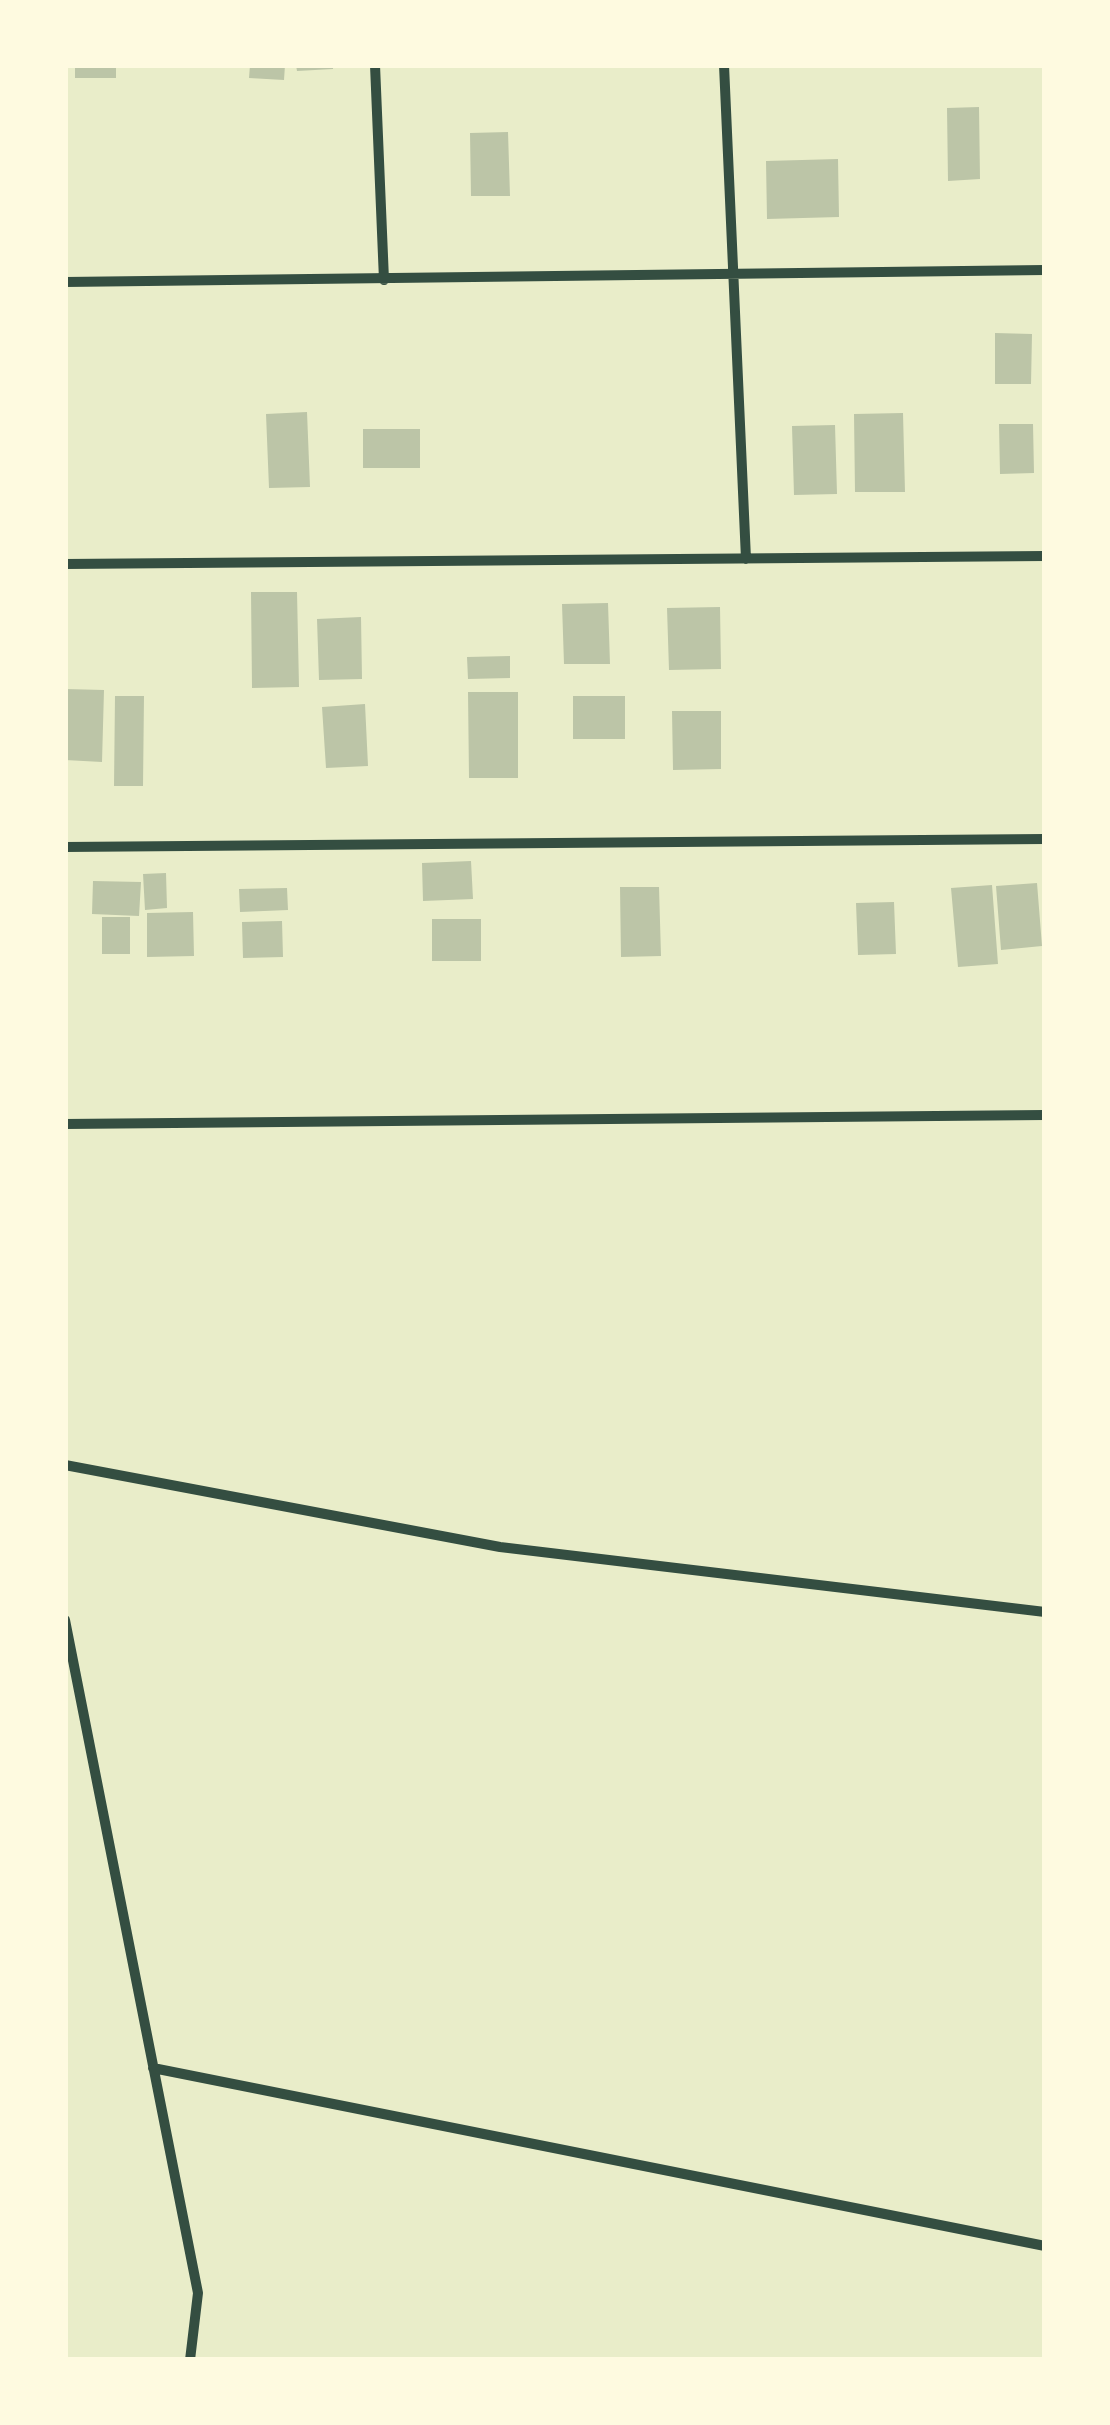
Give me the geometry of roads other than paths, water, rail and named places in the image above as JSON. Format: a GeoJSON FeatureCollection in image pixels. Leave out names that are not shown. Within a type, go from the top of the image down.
{"type":"FeatureCollection","features":[{"type":"Feature","properties":{"kind":"street"},"geometry":{"type":"LineString","coordinates":[[375,65],[384,280]]}},
{"type":"Feature","properties":{"kind":"street"},"geometry":{"type":"LineString","coordinates":[[724,65],[746,560]]}},
{"type":"Feature","properties":{"kind":"street"},"geometry":{"type":"LineString","coordinates":[[65,282],[1045,270]]}},
{"type":"Feature","properties":{"kind":"street"},"geometry":{"type":"LineString","coordinates":[[65,564],[1045,556]]}},
{"type":"Feature","properties":{"kind":"street"},"geometry":{"type":"LineString","coordinates":[[65,847],[1045,839]]}},
{"type":"Feature","properties":{"kind":"street"},"geometry":{"type":"LineString","coordinates":[[65,1124],[1045,1115]]}},
{"type":"Feature","properties":{"kind":"street"},"geometry":{"type":"LineString","coordinates":[[65,1465],[500,1547],[1045,1612]]}},
{"type":"Feature","properties":{"kind":"street"},"geometry":{"type":"LineString","coordinates":[[65,1620],[198,2293],[190,2360]]}},
{"type":"Feature","properties":{"kind":"street"},"geometry":{"type":"LineString","coordinates":[[153,2068],[1045,2246]]}}]}
